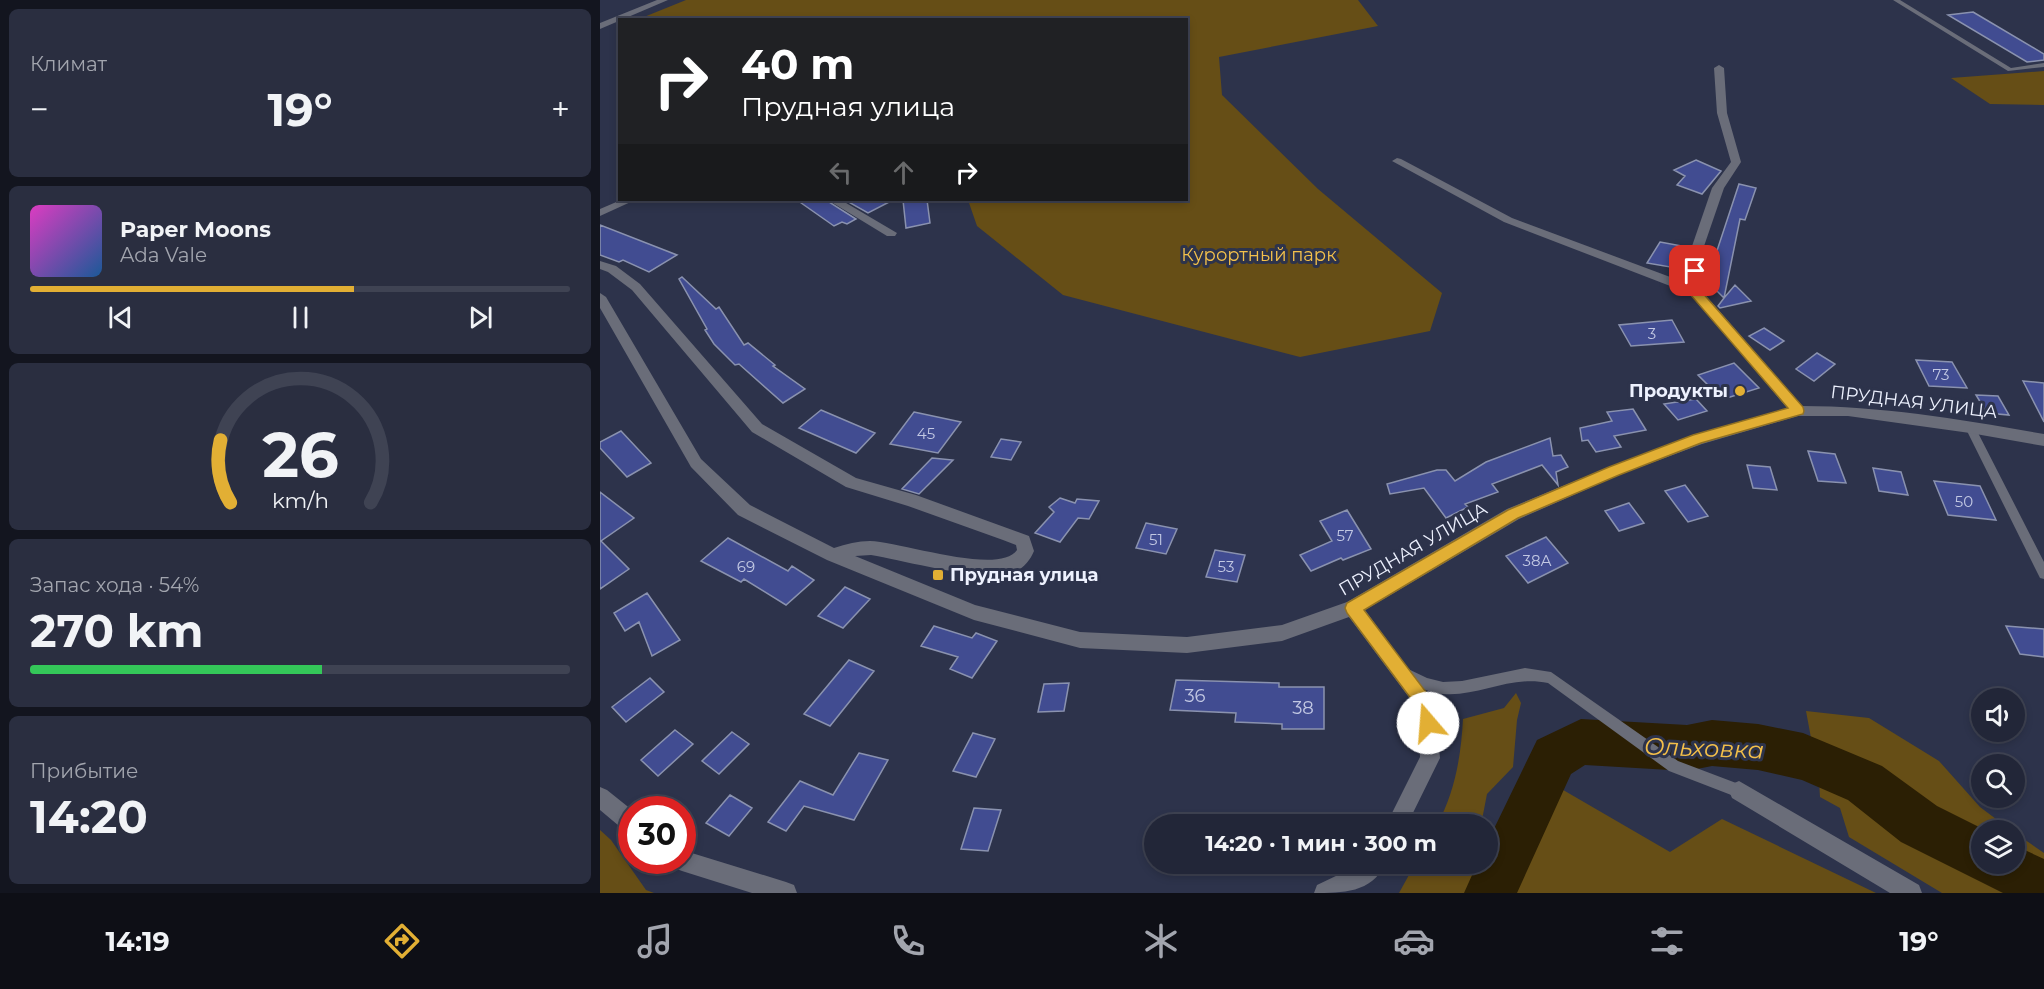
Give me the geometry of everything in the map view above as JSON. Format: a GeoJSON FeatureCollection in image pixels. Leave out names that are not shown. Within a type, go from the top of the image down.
{"type":"FeatureCollection","features":[{"type":"Feature","properties":{"kind":"street"},"geometry":{"type":"LineString","coordinates":[[620,18],[664,0]]}},
{"type":"Feature","properties":{"kind":"street"},"geometry":{"type":"LineString","coordinates":[[600,26],[618,19]]}},
{"type":"Feature","properties":{"kind":"street"},"geometry":{"type":"LineString","coordinates":[[1695,291],[1696,252],[1718,188],[1736,162],[1722,113],[1719,68]]}},
{"type":"Feature","properties":{"kind":"street"},"geometry":{"type":"LineString","coordinates":[[1397,161],[1508,220],[1695,291],[1798,411]]}},
{"type":"Feature","properties":{"kind":"street"},"geometry":{"type":"LineString","coordinates":[[600,213],[627,201]]}},
{"type":"Feature","properties":{"kind":"street"},"geometry":{"type":"LineString","coordinates":[[836,201],[891,233]]}},
{"type":"Feature","properties":{"kind":"street"},"geometry":{"type":"LineString","coordinates":[[600,265],[612,269],[636,287],[757,428],[851,483],[910,500],[1009,535],[1023,542],[1026,550],[1019,561],[1007,567],[985,568],[871,548],[849,550],[833,555]]}},
{"type":"Feature","properties":{"kind":"street","name":"ПРУДНАЯ УЛИЦА"},"geometry":{"type":"LineString","coordinates":[[600,297],[696,463],[744,510],[833,555],[974,612],[1080,640],[1187,645],[1282,633],[1353,608],[1513,514],[1614,471],[1698,439],[1798,411],[1848,411],[1970,427],[2044,440]]}},
{"type":"Feature","properties":{"kind":"street"},"geometry":{"type":"LineString","coordinates":[[1353,608],[1426,705],[1430,758],[1402,814]]}},
{"type":"Feature","properties":{"kind":"street"},"geometry":{"type":"LineString","coordinates":[[1739,791],[1911,893]]}},
{"type":"Feature","properties":{"kind":"street"},"geometry":{"type":"LineString","coordinates":[[600,797],[618,812]]}},
{"type":"Feature","properties":{"kind":"street"},"geometry":{"type":"LineString","coordinates":[[696,864],[786,893]]}},
{"type":"Feature","properties":{"kind":"street"},"geometry":{"type":"LineString","coordinates":[[1325,893],[1364,874]]}},
{"type":"Feature","properties":{"kind":"lane"},"geometry":{"type":"LineString","coordinates":[[1896,0],[2010,70],[2044,65]]}},
{"type":"Feature","properties":{"kind":"lane"},"geometry":{"type":"LineString","coordinates":[[1970,427],[2044,574]]}},
{"type":"Feature","properties":{"kind":"lane"},"geometry":{"type":"LineString","coordinates":[[1401,672],[1421,682],[1447,688],[1488,682],[1517,673],[1539,674],[1551,678],[1674,766],[1739,791]]}},
{"type":"Feature","properties":{"kind":"green space","name":"Курортный парк"},"geometry":{"type":"Polygon","coordinates":[[[686,0],[1358,0],[1378,26],[1219,57],[1222,95],[1318,189],[1442,293],[1430,331],[1300,357],[1063,295],[977,226],[968,201],[1188,201],[1188,18],[641,18],[686,0]]]}},
{"type":"Feature","properties":{"kind":"green space"},"geometry":{"type":"Polygon","coordinates":[[[2044,71],[2044,105],[1990,104],[1951,78],[2044,71]]]}},
{"type":"Feature","properties":{"kind":"green space"},"geometry":{"type":"Polygon","coordinates":[[[1516,693],[1521,703],[1517,720],[1513,767],[1487,794],[1483,814],[1442,814],[1456,774],[1463,719],[1504,708],[1516,693]]]}},
{"type":"Feature","properties":{"kind":"green space"},"geometry":{"type":"Polygon","coordinates":[[[1806,711],[1869,718],[1939,761],[1971,797],[1971,808],[1981,808],[1997,820],[1971,820],[1971,874],[2025,874],[2025,840],[2044,853],[2044,893],[1942,893],[1849,837],[1840,808],[1820,797],[1806,711]]]}},
{"type":"Feature","properties":{"kind":"green space"},"geometry":{"type":"Polygon","coordinates":[[[1558,787],[1670,852],[1722,819],[1876,893],[1399,893],[1409,874],[1498,874],[1498,871],[1510,886],[1529,855],[1558,787]]]}},
{"type":"Feature","properties":{"kind":"green space"},"geometry":{"type":"Polygon","coordinates":[[[600,830],[618,850],[618,874],[635,874],[646,890],[654,893],[600,893],[600,830]]]}},
{"type":"Feature","properties":{"kind":"building"},"geometry":{"type":"Polygon","coordinates":[[[1973,12],[2044,54],[2044,60],[2027,62],[1948,15],[1973,12]]]}},
{"type":"Feature","properties":{"kind":"building"},"geometry":{"type":"Polygon","coordinates":[[[1696,160],[1721,171],[1702,194],[1677,185],[1685,176],[1674,170],[1696,160]]]}},
{"type":"Feature","properties":{"kind":"building"},"geometry":{"type":"Polygon","coordinates":[[[1739,184],[1756,188],[1745,220],[1740,219],[1724,298],[1707,281],[1739,184]]]}},
{"type":"Feature","properties":{"kind":"building"},"geometry":{"type":"Polygon","coordinates":[[[798,201],[828,201],[856,219],[847,224],[842,222],[834,226],[798,201]]]}},
{"type":"Feature","properties":{"kind":"building"},"geometry":{"type":"Polygon","coordinates":[[[847,201],[891,201],[868,213],[847,201]]]}},
{"type":"Feature","properties":{"kind":"building"},"geometry":{"type":"Polygon","coordinates":[[[903,201],[927,201],[930,223],[906,228],[903,201]]]}},
{"type":"Feature","properties":{"kind":"building"},"geometry":{"type":"Polygon","coordinates":[[[600,225],[677,255],[649,272],[623,260],[619,262],[600,255],[600,225]]]}},
{"type":"Feature","properties":{"kind":"building"},"geometry":{"type":"Polygon","coordinates":[[[1660,242],[1682,246],[1676,268],[1647,263],[1660,242]]]}},
{"type":"Feature","properties":{"kind":"building"},"geometry":{"type":"Polygon","coordinates":[[[682,277],[716,309],[719,307],[744,345],[748,343],[775,365],[773,366],[805,389],[783,403],[739,364],[735,365],[714,344],[705,330],[707,329],[679,279],[682,277]]]}},
{"type":"Feature","properties":{"kind":"building"},"geometry":{"type":"Polygon","coordinates":[[[1735,285],[1751,301],[1720,308],[1718,306],[1735,285]]]}},
{"type":"Feature","properties":{"kind":"building"},"geometry":{"type":"Polygon","coordinates":[[[1672,320],[1684,342],[1631,346],[1619,325],[1672,320]]]}},
{"type":"Feature","properties":{"kind":"building"},"geometry":{"type":"Polygon","coordinates":[[[1764,328],[1784,341],[1770,350],[1749,336],[1764,328]]]}},
{"type":"Feature","properties":{"kind":"building"},"geometry":{"type":"Polygon","coordinates":[[[1817,353],[1835,364],[1814,381],[1796,369],[1817,353]]]}},
{"type":"Feature","properties":{"kind":"building"},"geometry":{"type":"Polygon","coordinates":[[[1916,360],[1952,362],[1967,388],[1929,386],[1916,360]]]}},
{"type":"Feature","properties":{"kind":"building"},"geometry":{"type":"Polygon","coordinates":[[[1734,363],[1759,388],[1727,398],[1720,397],[1698,375],[1734,363]]]}},
{"type":"Feature","properties":{"kind":"building"},"geometry":{"type":"Polygon","coordinates":[[[2023,381],[2044,383],[2044,422],[2023,381]]]}},
{"type":"Feature","properties":{"kind":"building"},"geometry":{"type":"Polygon","coordinates":[[[1976,395],[1998,396],[2009,415],[1987,413],[1976,395]]]}},
{"type":"Feature","properties":{"kind":"building"},"geometry":{"type":"Polygon","coordinates":[[[1696,399],[1707,411],[1678,420],[1664,404],[1696,399]]]}},
{"type":"Feature","properties":{"kind":"building"},"geometry":{"type":"Polygon","coordinates":[[[1633,409],[1646,430],[1614,436],[1621,447],[1596,452],[1588,440],[1582,441],[1580,428],[1612,421],[1607,412],[1633,409]]]}},
{"type":"Feature","properties":{"kind":"building"},"geometry":{"type":"Polygon","coordinates":[[[821,410],[875,433],[856,453],[799,428],[821,410]]]}},
{"type":"Feature","properties":{"kind":"building"},"geometry":{"type":"Polygon","coordinates":[[[914,412],[961,422],[938,453],[890,444],[914,412]]]}},
{"type":"Feature","properties":{"kind":"building"},"geometry":{"type":"Polygon","coordinates":[[[621,431],[651,463],[627,477],[600,448],[600,442],[621,431]]]}},
{"type":"Feature","properties":{"kind":"building"},"geometry":{"type":"Polygon","coordinates":[[[1550,438],[1553,456],[1561,455],[1568,467],[1556,472],[1558,485],[1542,465],[1492,484],[1498,492],[1465,504],[1468,507],[1446,518],[1424,488],[1390,494],[1387,484],[1437,470],[1446,470],[1455,481],[1486,462],[1550,438]]]}},
{"type":"Feature","properties":{"kind":"building"},"geometry":{"type":"Polygon","coordinates":[[[1001,439],[1021,442],[1011,460],[991,457],[1001,439]]]}},
{"type":"Feature","properties":{"kind":"building"},"geometry":{"type":"Polygon","coordinates":[[[1808,451],[1835,454],[1846,483],[1818,481],[1808,451]]]}},
{"type":"Feature","properties":{"kind":"building"},"geometry":{"type":"Polygon","coordinates":[[[932,458],[953,460],[919,494],[902,489],[932,458]]]}},
{"type":"Feature","properties":{"kind":"building"},"geometry":{"type":"Polygon","coordinates":[[[1747,465],[1770,467],[1777,490],[1753,488],[1747,465]]]}},
{"type":"Feature","properties":{"kind":"building"},"geometry":{"type":"Polygon","coordinates":[[[1873,468],[1901,472],[1908,495],[1879,491],[1873,468]]]}},
{"type":"Feature","properties":{"kind":"building"},"geometry":{"type":"Polygon","coordinates":[[[1934,481],[1980,486],[1996,520],[1948,515],[1934,481]]]}},
{"type":"Feature","properties":{"kind":"building"},"geometry":{"type":"Polygon","coordinates":[[[1685,485],[1708,516],[1688,522],[1665,491],[1685,485]]]}},
{"type":"Feature","properties":{"kind":"building"},"geometry":{"type":"Polygon","coordinates":[[[600,492],[634,518],[601,541],[629,569],[600,589],[600,492]]]}},
{"type":"Feature","properties":{"kind":"building"},"geometry":{"type":"Polygon","coordinates":[[[1060,498],[1075,503],[1077,499],[1099,501],[1089,519],[1078,518],[1060,542],[1035,533],[1054,512],[1049,507],[1060,498]]]}},
{"type":"Feature","properties":{"kind":"building"},"geometry":{"type":"Polygon","coordinates":[[[1629,503],[1644,523],[1619,531],[1605,511],[1629,503]]]}},
{"type":"Feature","properties":{"kind":"building"},"geometry":{"type":"Polygon","coordinates":[[[1347,510],[1371,549],[1343,560],[1341,558],[1311,571],[1300,555],[1332,541],[1320,521],[1347,510]]]}},
{"type":"Feature","properties":{"kind":"building"},"geometry":{"type":"Polygon","coordinates":[[[1146,523],[1177,529],[1166,554],[1136,548],[1146,523]]]}},
{"type":"Feature","properties":{"kind":"building"},"geometry":{"type":"Polygon","coordinates":[[[1546,537],[1568,563],[1528,583],[1506,556],[1546,537]]]}},
{"type":"Feature","properties":{"kind":"building"},"geometry":{"type":"Polygon","coordinates":[[[728,538],[788,571],[792,566],[814,580],[786,605],[744,579],[741,582],[701,561],[728,538]]]}},
{"type":"Feature","properties":{"kind":"building"},"geometry":{"type":"Polygon","coordinates":[[[1215,550],[1245,555],[1237,582],[1206,577],[1215,550]]]}},
{"type":"Feature","properties":{"kind":"building"},"geometry":{"type":"Polygon","coordinates":[[[845,587],[870,599],[843,628],[818,616],[845,587]]]}},
{"type":"Feature","properties":{"kind":"building"},"geometry":{"type":"Polygon","coordinates":[[[647,593],[680,640],[652,656],[639,622],[625,631],[614,613],[647,593]]]}},
{"type":"Feature","properties":{"kind":"building"},"geometry":{"type":"Polygon","coordinates":[[[934,626],[972,638],[976,633],[997,641],[972,678],[950,669],[958,657],[921,646],[934,626]]]}},
{"type":"Feature","properties":{"kind":"building"},"geometry":{"type":"Polygon","coordinates":[[[2006,626],[2044,629],[2044,657],[2020,654],[2006,626]]]}},
{"type":"Feature","properties":{"kind":"building"},"geometry":{"type":"Polygon","coordinates":[[[849,660],[874,671],[830,726],[804,714],[849,660]]]}},
{"type":"Feature","properties":{"kind":"building"},"geometry":{"type":"Polygon","coordinates":[[[650,678],[664,692],[626,722],[612,707],[650,678]]]}},
{"type":"Feature","properties":{"kind":"building"},"geometry":{"type":"Polygon","coordinates":[[[1176,680],[1279,683],[1279,687],[1324,687],[1324,729],[1282,729],[1282,724],[1235,722],[1236,713],[1170,710],[1176,680]]]}},
{"type":"Feature","properties":{"kind":"building"},"geometry":{"type":"Polygon","coordinates":[[[1069,683],[1064,711],[1038,712],[1044,684],[1069,683]]]}},
{"type":"Feature","properties":{"kind":"building"},"geometry":{"type":"Polygon","coordinates":[[[675,730],[693,744],[658,776],[641,760],[675,730]]]}},
{"type":"Feature","properties":{"kind":"building"},"geometry":{"type":"Polygon","coordinates":[[[732,732],[749,744],[719,774],[702,761],[732,732]]]}},
{"type":"Feature","properties":{"kind":"building"},"geometry":{"type":"Polygon","coordinates":[[[973,733],[995,739],[976,777],[953,771],[973,733]]]}},
{"type":"Feature","properties":{"kind":"building"},"geometry":{"type":"Polygon","coordinates":[[[859,753],[888,760],[854,820],[804,806],[786,831],[768,822],[800,781],[833,795],[859,753]]]}},
{"type":"Feature","properties":{"kind":"building"},"geometry":{"type":"Polygon","coordinates":[[[730,795],[752,808],[729,836],[706,823],[730,795]]]}},
{"type":"Feature","properties":{"kind":"building"},"geometry":{"type":"Polygon","coordinates":[[[974,808],[1001,810],[988,851],[961,849],[974,808]]]}},
{"type":"Feature","properties":{"kind":"waterway","name":"Ольховка"},"geometry":{"type":"LineString","coordinates":[[1490,893],[1554,757],[1581,742],[1687,748],[1712,743],[1758,747],[1803,757],[1865,783],[1919,824],[1971,850]]}},
{"type":"Feature","properties":{"kind":"waterway","name":"Ольховка"},"geometry":{"type":"LineString","coordinates":[[2019,874],[2044,886]]}},
{"type":"Feature","properties":{"kind":"place","name":"Продукты"},"geometry":{"type":"Point","coordinates":[1740,391]}},
{"type":"Feature","properties":{"kind":"place","name":"Прудная улица"},"geometry":{"type":"Point","coordinates":[938,575]}},
{"type":"Feature","properties":{"kind":"route"},"geometry":{"type":"LineString","coordinates":[[1428,723],[1426,705],[1353,608],[1436,557],[1513,514],[1614,471],[1698,439],[1798,411],[1695,291],[1695,271]]}}]}
